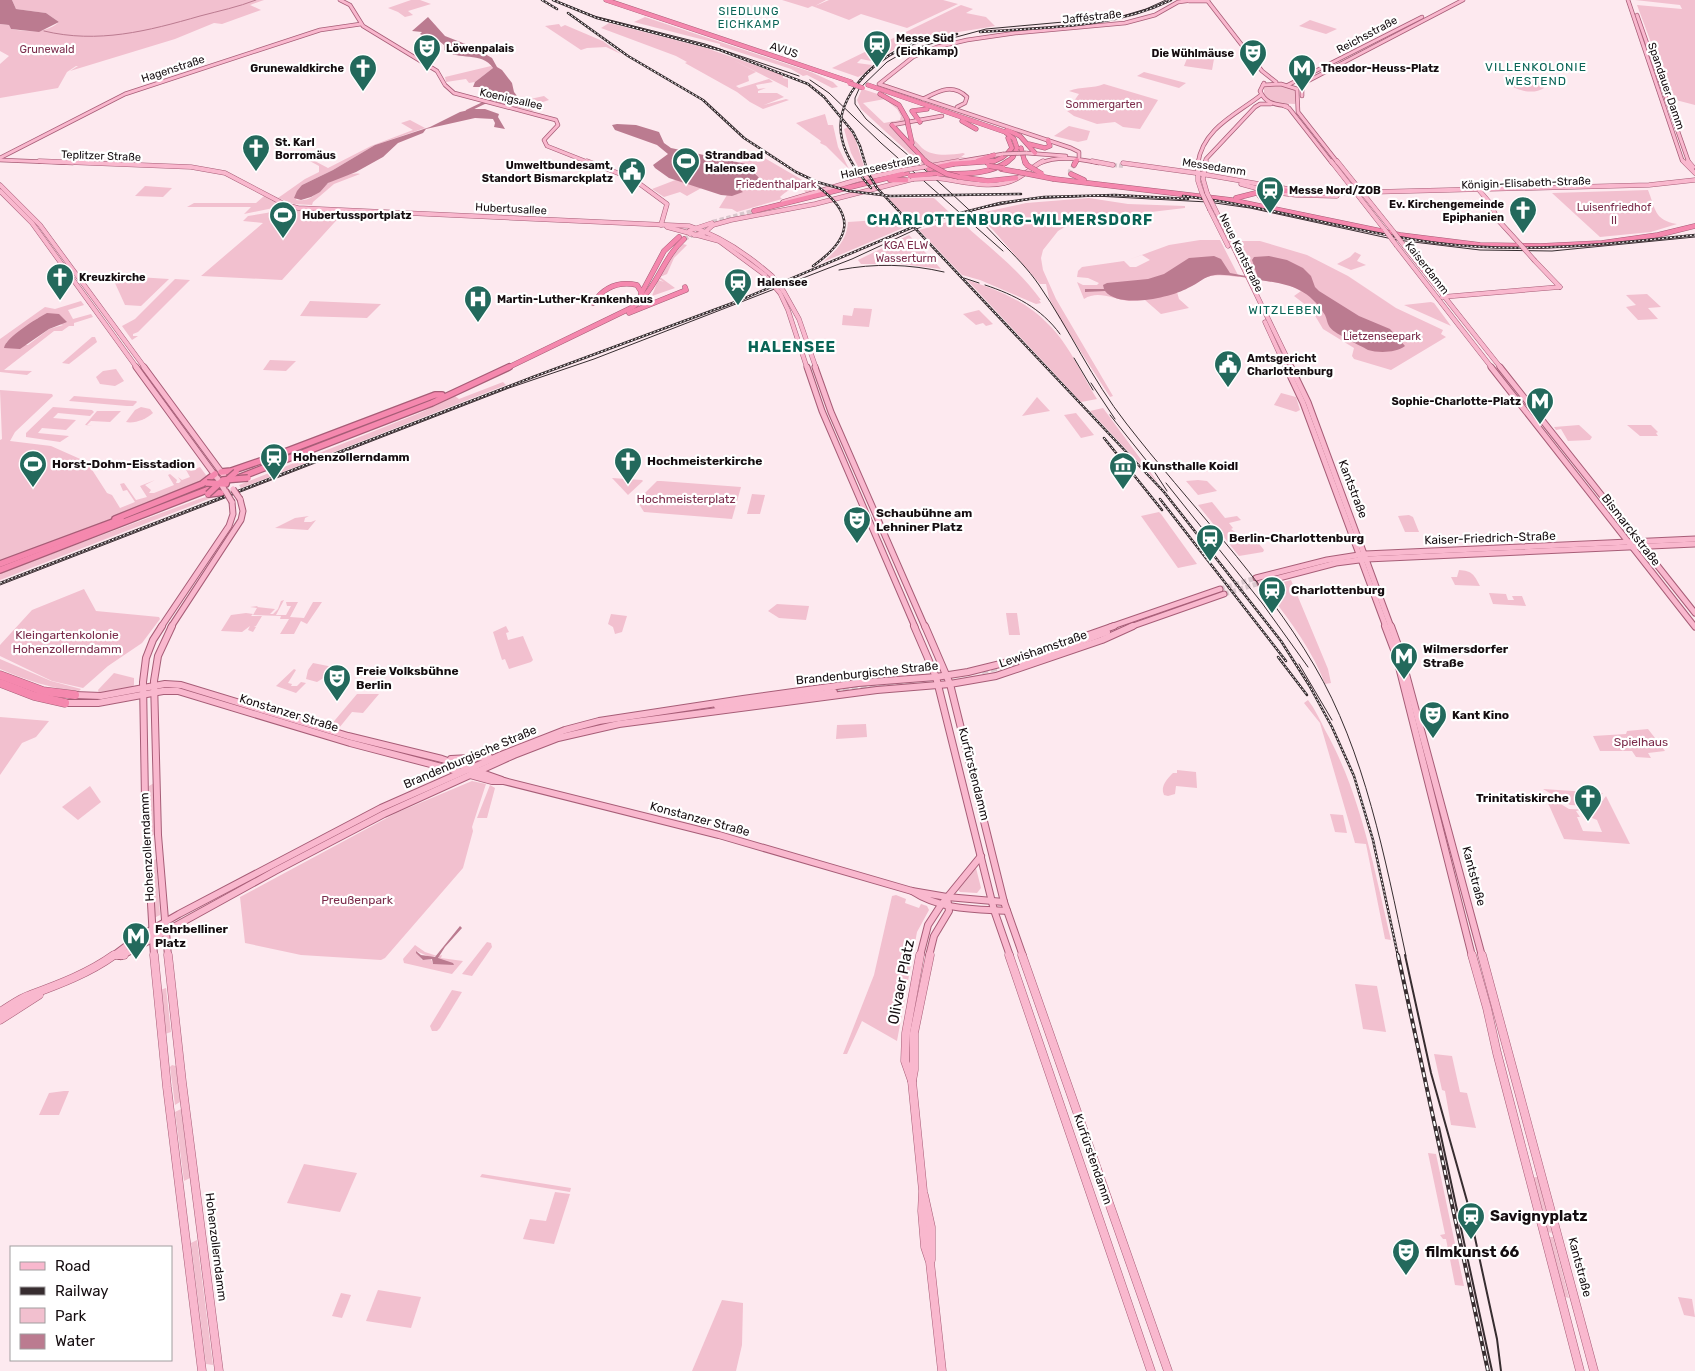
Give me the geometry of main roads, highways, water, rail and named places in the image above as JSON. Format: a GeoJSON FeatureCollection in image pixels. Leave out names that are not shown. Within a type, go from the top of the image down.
{"type":"FeatureCollection","features":[{"type":"Feature","properties":{"kind":"highway"},"geometry":{"type":"LineString","coordinates":[[606,0],[955,117],[1001,133],[1009,139],[1012,148],[1006,156],[991,162],[951,164]]}},
{"type":"Feature","properties":{"kind":"highway","name":"AVUS"},"geometry":{"type":"LineString","coordinates":[[612,0],[851,82]]}},
{"type":"Feature","properties":{"kind":"highway"},"geometry":{"type":"LineString","coordinates":[[866,87],[880,86],[917,102],[999,130],[1010,136],[1017,144],[1016,151],[1010,159],[991,169],[974,172],[928,169]]}},
{"type":"Feature","properties":{"kind":"highway"},"geometry":{"type":"LineString","coordinates":[[866,87],[895,102],[902,109],[914,150]]}},
{"type":"Feature","properties":{"kind":"highway"},"geometry":{"type":"LineString","coordinates":[[917,102],[1017,134],[1036,153]]}},
{"type":"Feature","properties":{"kind":"highway"},"geometry":{"type":"LineString","coordinates":[[920,122],[912,111],[918,108],[930,109]]}},
{"type":"Feature","properties":{"kind":"highway"},"geometry":{"type":"LineString","coordinates":[[955,117],[976,128]]}},
{"type":"Feature","properties":{"kind":"highway"},"geometry":{"type":"LineString","coordinates":[[892,125],[904,136],[928,169],[959,177],[988,181],[1016,178]]}},
{"type":"Feature","properties":{"kind":"highway"},"geometry":{"type":"LineString","coordinates":[[1000,128],[1017,139],[1023,159],[1027,165],[1037,172],[1054,178],[1144,188]]}},
{"type":"Feature","properties":{"kind":"highway"},"geometry":{"type":"LineString","coordinates":[[1027,143],[1036,148],[1044,148],[1050,146],[1048,140]]}},
{"type":"Feature","properties":{"kind":"highway"},"geometry":{"type":"LineString","coordinates":[[994,155],[975,161],[928,169],[909,174],[804,204],[757,212],[792,204],[848,186],[909,174],[918,174],[928,169],[988,167],[1095,185],[1212,196],[1382,232],[1455,243],[1516,246],[1577,244],[1646,237],[1695,226]]}},
{"type":"Feature","properties":{"kind":"highway"},"geometry":{"type":"LineString","coordinates":[[878,183],[909,174]]}},
{"type":"Feature","properties":{"kind":"highway"},"geometry":{"type":"LineString","coordinates":[[1071,174],[1077,179],[1213,196],[1417,237],[1459,242],[1504,244],[1594,241],[1667,232],[1695,226]]}},
{"type":"Feature","properties":{"kind":"highway"},"geometry":{"type":"LineString","coordinates":[[890,180],[906,180]]}},
{"type":"Feature","properties":{"kind":"highway"},"geometry":{"type":"LineString","coordinates":[[1213,196],[1243,197],[1258,190],[1274,189],[1333,196]]}},
{"type":"Feature","properties":{"kind":"highway"},"geometry":{"type":"LineString","coordinates":[[1258,190],[1262,200],[1295,212]]}},
{"type":"Feature","properties":{"kind":"highway"},"geometry":{"type":"LineString","coordinates":[[1322,194],[1338,193]]}},
{"type":"Feature","properties":{"kind":"highway"},"geometry":{"type":"LineString","coordinates":[[796,198],[820,196]]}},
{"type":"Feature","properties":{"kind":"highway"},"geometry":{"type":"LineString","coordinates":[[1417,237],[1519,243],[1594,241]]}},
{"type":"Feature","properties":{"kind":"highway"},"geometry":{"type":"LineString","coordinates":[[0,564],[442,395],[606,318],[627,306],[642,293],[661,254],[681,238],[667,254],[652,286],[644,297],[621,314]]}},
{"type":"Feature","properties":{"kind":"highway"},"geometry":{"type":"LineString","coordinates":[[593,303],[602,291],[619,284],[637,285],[642,293]]}},
{"type":"Feature","properties":{"kind":"highway"},"geometry":{"type":"LineString","coordinates":[[0,570],[460,390],[621,314],[686,290],[685,287]]}},
{"type":"Feature","properties":{"kind":"highway"},"geometry":{"type":"LineString","coordinates":[[102,526],[144,506],[204,484],[224,482],[236,484],[419,412],[456,394],[460,390]]}},
{"type":"Feature","properties":{"kind":"highway"},"geometry":{"type":"LineString","coordinates":[[208,494],[246,466],[435,395],[442,395]]}},
{"type":"Feature","properties":{"kind":"highway"},"geometry":{"type":"LineString","coordinates":[[115,526],[152,516],[208,494],[246,466]]}},
{"type":"Feature","properties":{"kind":"highway"},"geometry":{"type":"LineString","coordinates":[[204,484],[224,482]]}},
{"type":"Feature","properties":{"kind":"highway"},"geometry":{"type":"LineString","coordinates":[[0,675],[43,691],[75,695]]}},
{"type":"Feature","properties":{"kind":"highway"},"geometry":{"type":"LineString","coordinates":[[0,683],[34,696],[65,703]]}},
{"type":"Feature","properties":{"kind":"main road","name":"Koenigsallee"},"geometry":{"type":"LineString","coordinates":[[340,0],[351,6],[361,24],[437,72],[452,92],[556,120],[558,125],[544,140],[547,146],[636,180],[667,204],[667,210],[661,225]]}},
{"type":"Feature","properties":{"kind":"main road","name":"Jafféstraße"},"geometry":{"type":"LineString","coordinates":[[880,86],[911,58],[933,48],[957,42],[1125,23],[1155,15],[1177,3],[1193,0]]}},
{"type":"Feature","properties":{"kind":"main road","name":"Jafféstraße"},"geometry":{"type":"LineString","coordinates":[[1177,3],[1208,0]]}},
{"type":"Feature","properties":{"kind":"main road"},"geometry":{"type":"LineString","coordinates":[[1208,0],[1262,71],[1270,80],[1281,84]]}},
{"type":"Feature","properties":{"kind":"main road"},"geometry":{"type":"LineString","coordinates":[[1454,0],[1462,1]]}},
{"type":"Feature","properties":{"kind":"main road","name":"Reichsstraße"},"geometry":{"type":"LineString","coordinates":[[1288,85],[1298,82],[1454,0]]}},
{"type":"Feature","properties":{"kind":"main road","name":"Spandauer Damm"},"geometry":{"type":"LineString","coordinates":[[1630,0],[1652,53],[1688,161],[1695,169]]}},
{"type":"Feature","properties":{"kind":"main road","name":"Spandauer Damm"},"geometry":{"type":"LineString","coordinates":[[1630,0],[1682,160],[1695,173]]}},
{"type":"Feature","properties":{"kind":"main road","name":"Reichsstraße"},"geometry":{"type":"LineString","coordinates":[[1303,86],[1462,1]]}},
{"type":"Feature","properties":{"kind":"main road","name":"Hagenstraße"},"geometry":{"type":"LineString","coordinates":[[0,158],[126,93],[320,30],[361,24]]}},
{"type":"Feature","properties":{"kind":"main road"},"geometry":{"type":"LineString","coordinates":[[1253,58],[1255,66],[1264,77]]}},
{"type":"Feature","properties":{"kind":"main road"},"geometry":{"type":"LineString","coordinates":[[1180,170],[1189,169],[1196,162],[1199,153],[1211,135],[1234,114],[1261,95],[1264,77],[1262,71]]}},
{"type":"Feature","properties":{"kind":"main road"},"geometry":{"type":"LineString","coordinates":[[1298,82],[1303,86],[1298,106]]}},
{"type":"Feature","properties":{"kind":"main road"},"geometry":{"type":"LineString","coordinates":[[1263,85],[1288,85],[1298,90],[1298,106]]}},
{"type":"Feature","properties":{"kind":"main road"},"geometry":{"type":"LineString","coordinates":[[880,86],[923,98],[1076,150],[1080,155],[1075,160]]}},
{"type":"Feature","properties":{"kind":"main road"},"geometry":{"type":"LineString","coordinates":[[923,98],[944,88],[966,96],[966,102],[957,107]]}},
{"type":"Feature","properties":{"kind":"main road"},"geometry":{"type":"LineString","coordinates":[[1261,95],[1270,104]]}},
{"type":"Feature","properties":{"kind":"main road"},"geometry":{"type":"LineString","coordinates":[[1203,175],[1206,159],[1256,106],[1270,104],[1298,106]]}},
{"type":"Feature","properties":{"kind":"main road","name":"Kaiserdamm"},"geometry":{"type":"LineString","coordinates":[[1284,106],[1289,108],[1393,231],[1562,446]]}},
{"type":"Feature","properties":{"kind":"main road","name":"Kaiserdamm"},"geometry":{"type":"LineString","coordinates":[[1298,106],[1385,230],[1552,446]]}},
{"type":"Feature","properties":{"kind":"main road"},"geometry":{"type":"LineString","coordinates":[[892,125],[920,122],[942,116]]}},
{"type":"Feature","properties":{"kind":"main road"},"geometry":{"type":"LineString","coordinates":[[1062,145],[1071,150],[1075,160]]}},
{"type":"Feature","properties":{"kind":"main road","name":"Halenseestraße"},"geometry":{"type":"LineString","coordinates":[[928,169],[1003,154],[1036,153],[1075,160]]}},
{"type":"Feature","properties":{"kind":"main road","name":"Teplitzer Straße"},"geometry":{"type":"LineString","coordinates":[[0,158],[27,162],[185,168]]}},
{"type":"Feature","properties":{"kind":"main road"},"geometry":{"type":"LineString","coordinates":[[1075,160],[1114,163]]}},
{"type":"Feature","properties":{"kind":"main road","name":"Halenseestraße"},"geometry":{"type":"LineString","coordinates":[[695,228],[857,180],[909,174],[992,185],[1012,182],[1045,161],[1075,160]]}},
{"type":"Feature","properties":{"kind":"main road","name":"Neue Kantstraße"},"geometry":{"type":"LineString","coordinates":[[1196,162],[1196,174],[1216,211],[1299,395]]}},
{"type":"Feature","properties":{"kind":"main road","name":"Messedamm"},"geometry":{"type":"LineString","coordinates":[[1196,174],[1180,170],[1123,164],[1302,191],[1360,194]]}},
{"type":"Feature","properties":{"kind":"main road","name":"Hubertusallee"},"geometry":{"type":"LineString","coordinates":[[185,168],[226,172],[290,205],[349,210],[695,228]]}},
{"type":"Feature","properties":{"kind":"main road","name":"Halenseestraße"},"geometry":{"type":"LineString","coordinates":[[692,235],[706,232],[713,225],[731,220],[815,204],[906,180],[909,174]]}},
{"type":"Feature","properties":{"kind":"main road","name":"Halenseestraße"},"geometry":{"type":"LineString","coordinates":[[1016,178],[1026,174]]}},
{"type":"Feature","properties":{"kind":"main road","name":"Neue Kantstraße"},"geometry":{"type":"LineString","coordinates":[[1203,175],[1205,193],[1210,210],[1305,396]]}},
{"type":"Feature","properties":{"kind":"main road","name":"Messedamm"},"geometry":{"type":"LineString","coordinates":[[1203,175],[1258,190],[1296,196],[1360,194]]}},
{"type":"Feature","properties":{"kind":"main road","name":"Königin-Elisabeth-Straße"},"geometry":{"type":"LineString","coordinates":[[1360,194],[1649,188],[1695,181]]}},
{"type":"Feature","properties":{"kind":"main road","name":"Hohenzollerndamm"},"geometry":{"type":"LineString","coordinates":[[0,185],[37,221],[224,482],[232,502],[234,514],[230,525],[169,614],[148,651],[144,665],[143,691],[147,860],[151,930],[162,1043],[202,1371]]}},
{"type":"Feature","properties":{"kind":"main road","name":"Hohenzollerndamm"},"geometry":{"type":"LineString","coordinates":[[0,191],[32,223],[224,482],[240,499],[244,511],[240,522],[172,626],[162,645],[156,661],[154,689],[164,922],[182,1082],[219,1371]]}},
{"type":"Feature","properties":{"kind":"main road"},"geometry":{"type":"LineString","coordinates":[[1437,298],[1560,287],[1498,220],[1490,204],[1480,192]]}},
{"type":"Feature","properties":{"kind":"main road","name":"Hubertusallee"},"geometry":{"type":"LineString","coordinates":[[661,225],[692,235]]}},
{"type":"Feature","properties":{"kind":"main road"},"geometry":{"type":"LineString","coordinates":[[692,235],[690,230],[695,228]]}},
{"type":"Feature","properties":{"kind":"main road","name":"Kurfürstendamm"},"geometry":{"type":"LineString","coordinates":[[695,228],[728,242],[770,277],[799,320],[831,412],[950,684],[1004,902],[1168,1371]]}},
{"type":"Feature","properties":{"kind":"main road","name":"Kurfürstendamm"},"geometry":{"type":"LineString","coordinates":[[692,235],[722,242],[770,277]]}},
{"type":"Feature","properties":{"kind":"main road","name":"Kurfürstendamm"},"geometry":{"type":"LineString","coordinates":[[782,293],[822,411],[936,677],[994,910],[1151,1371]]}},
{"type":"Feature","properties":{"kind":"main road"},"geometry":{"type":"LineString","coordinates":[[1441,303],[1449,302]]}},
{"type":"Feature","properties":{"kind":"main road","name":"Kantstraße"},"geometry":{"type":"LineString","coordinates":[[1299,395],[1403,660],[1594,1371]]}},
{"type":"Feature","properties":{"kind":"main road","name":"Kantstraße"},"geometry":{"type":"LineString","coordinates":[[1305,396],[1396,655],[1580,1371]]}},
{"type":"Feature","properties":{"kind":"main road","name":"Bismarckstraße"},"geometry":{"type":"LineString","coordinates":[[1552,446],[1695,627]]}},
{"type":"Feature","properties":{"kind":"main road","name":"Bismarckstraße"},"geometry":{"type":"LineString","coordinates":[[1562,446],[1695,613]]}},
{"type":"Feature","properties":{"kind":"main road","name":"Kaiser-Friedrich-Straße"},"geometry":{"type":"LineString","coordinates":[[1640,544],[1695,539]]}},
{"type":"Feature","properties":{"kind":"main road","name":"Kaiser-Friedrich-Straße"},"geometry":{"type":"LineString","coordinates":[[1258,581],[1289,572],[1363,557],[1629,544],[1695,544]]}},
{"type":"Feature","properties":{"kind":"main road","name":"Lewishamstraße"},"geometry":{"type":"LineString","coordinates":[[1022,663],[1222,591]]}},
{"type":"Feature","properties":{"kind":"main road","name":"Lewishamstraße"},"geometry":{"type":"LineString","coordinates":[[946,676],[1020,659],[1120,628]]}},
{"type":"Feature","properties":{"kind":"main road","name":"Lewishamstraße"},"geometry":{"type":"LineString","coordinates":[[939,686],[996,676],[1027,667],[1102,640],[1120,628]]}},
{"type":"Feature","properties":{"kind":"main road","name":"Brandenburgische Straße"},"geometry":{"type":"LineString","coordinates":[[165,932],[275,871],[384,814],[501,755],[556,733],[588,723],[858,683],[946,676]]}},
{"type":"Feature","properties":{"kind":"main road","name":"Konstanzer Straße"},"geometry":{"type":"LineString","coordinates":[[75,695],[101,696],[143,691],[167,684],[181,685],[348,736],[442,759],[492,780],[504,781]]}},
{"type":"Feature","properties":{"kind":"main road","name":"Brandenburgische Straße"},"geometry":{"type":"LineString","coordinates":[[470,771],[479,771],[558,738],[590,729],[877,690],[939,686]]}},
{"type":"Feature","properties":{"kind":"main road","name":"Konstanzer Straße"},"geometry":{"type":"LineString","coordinates":[[154,689],[179,691],[343,741],[461,772],[470,771]]}},
{"type":"Feature","properties":{"kind":"main road","name":"Konstanzer Straße"},"geometry":{"type":"LineString","coordinates":[[65,703],[103,702],[143,691]]}},
{"type":"Feature","properties":{"kind":"main road","name":"Brandenburgische Straße"},"geometry":{"type":"LineString","coordinates":[[701,706],[702,708],[725,706],[834,692]]}},
{"type":"Feature","properties":{"kind":"main road","name":"Brandenburgische Straße"},"geometry":{"type":"LineString","coordinates":[[706,712],[725,706]]}},
{"type":"Feature","properties":{"kind":"main road"},"geometry":{"type":"LineString","coordinates":[[442,759],[469,760],[501,755]]}},
{"type":"Feature","properties":{"kind":"main road","name":"Konstanzer Straße"},"geometry":{"type":"LineString","coordinates":[[479,771],[504,781],[719,835],[912,891]]}},
{"type":"Feature","properties":{"kind":"main road","name":"Brandenburgische Straße"},"geometry":{"type":"LineString","coordinates":[[164,922],[381,808],[461,772]]}},
{"type":"Feature","properties":{"kind":"main road"},"geometry":{"type":"LineString","coordinates":[[981,856],[992,855]]}},
{"type":"Feature","properties":{"kind":"main road","name":"Olivaer Platz"},"geometry":{"type":"LineString","coordinates":[[910,1070],[906,1033],[922,944],[928,925],[941,905],[981,856]]}},
{"type":"Feature","properties":{"kind":"main road"},"geometry":{"type":"LineString","coordinates":[[912,891],[948,897],[1004,902]]}},
{"type":"Feature","properties":{"kind":"main road"},"geometry":{"type":"LineString","coordinates":[[912,891],[919,897],[950,907],[1007,911]]}},
{"type":"Feature","properties":{"kind":"main road"},"geometry":{"type":"LineString","coordinates":[[948,897],[950,907]]}},
{"type":"Feature","properties":{"kind":"main road","name":"Olivaer Platz"},"geometry":{"type":"LineString","coordinates":[[910,1070],[914,1033],[934,936],[950,907]]}},
{"type":"Feature","properties":{"kind":"main road"},"geometry":{"type":"LineString","coordinates":[[0,1020],[47,990],[90,970],[116,955],[120,950],[164,922]]}},
{"type":"Feature","properties":{"kind":"main road"},"geometry":{"type":"LineString","coordinates":[[116,955],[120,956],[165,932]]}},
{"type":"Feature","properties":{"kind":"main road"},"geometry":{"type":"LineString","coordinates":[[0,1012],[29,995],[47,990]]}},
{"type":"Feature","properties":{"kind":"main road"},"geometry":{"type":"LineString","coordinates":[[1024,997],[1038,999]]}},
{"type":"Feature","properties":{"kind":"main road"},"geometry":{"type":"LineString","coordinates":[[910,1070],[923,1190],[929,1210],[932,1237],[930,1262],[942,1371]]}},
{"type":"Feature","properties":{"kind":"water"},"geometry":{"type":"Polygon","coordinates":[[[0,0],[12,0],[16,9],[46,13],[59,22],[39,32],[11,29],[9,25],[0,24],[0,0]]]}},
{"type":"Feature","properties":{"kind":"water"},"geometry":{"type":"Polygon","coordinates":[[[428,17],[445,36],[473,47],[492,58],[497,67],[502,70],[512,83],[514,92],[521,101],[519,104],[494,101],[481,94],[483,87],[473,87],[475,82],[493,68],[488,63],[476,58],[450,53],[444,50],[444,45],[438,40],[420,34],[422,32],[412,31],[428,17]]]}},
{"type":"Feature","properties":{"kind":"water"},"geometry":{"type":"Polygon","coordinates":[[[485,109],[499,114],[498,117],[505,129],[494,127],[493,119],[475,118],[426,129],[423,133],[398,143],[383,157],[356,172],[328,183],[320,192],[311,197],[301,200],[294,198],[302,185],[333,170],[375,145],[430,127],[460,112],[485,109]]]}},
{"type":"Feature","properties":{"kind":"water"},"geometry":{"type":"Polygon","coordinates":[[[612,125],[636,125],[659,132],[664,143],[671,148],[746,164],[761,183],[753,189],[739,189],[743,192],[732,196],[721,195],[669,178],[653,165],[668,154],[657,145],[615,130],[612,125]]]}},
{"type":"Feature","properties":{"kind":"water"},"geometry":{"type":"Polygon","coordinates":[[[1214,256],[1221,259],[1230,273],[1251,277],[1257,275],[1252,260],[1254,257],[1269,256],[1287,260],[1303,268],[1311,276],[1315,287],[1319,291],[1359,316],[1390,329],[1405,346],[1387,352],[1368,350],[1331,329],[1318,305],[1302,292],[1285,285],[1234,276],[1215,275],[1180,292],[1145,300],[1121,300],[1105,291],[1085,292],[1085,289],[1104,289],[1103,285],[1107,283],[1148,279],[1164,274],[1189,258],[1214,256]]]}},
{"type":"Feature","properties":{"kind":"water"},"geometry":{"type":"Polygon","coordinates":[[[47,313],[59,314],[67,322],[49,329],[20,349],[4,348],[16,334],[47,313]]]}},
{"type":"Feature","properties":{"kind":"water"},"geometry":{"type":"Polygon","coordinates":[[[460,926],[462,928],[438,958],[454,965],[433,964],[432,959],[423,960],[416,953],[416,951],[421,955],[435,957],[460,926]]]}},
{"type":"Feature","properties":{"kind":"waterway"},"geometry":{"type":"LineString","coordinates":[[44,31],[84,36],[123,34],[161,27],[256,0]]}},
{"type":"Feature","properties":{"kind":"waterway"},"geometry":{"type":"LineString","coordinates":[[467,111],[490,100]]}},
{"type":"Feature","properties":{"kind":"tunnel"},"geometry":{"type":"LineString","coordinates":[[1071,174],[1070,171],[1074,165]]}},
{"type":"Feature","properties":{"kind":"tunnel"},"geometry":{"type":"LineString","coordinates":[[1113,165],[1123,166]]}},
{"type":"Feature","properties":{"kind":"tunnel"},"geometry":{"type":"LineString","coordinates":[[713,222],[754,211]]}},
{"type":"Feature","properties":{"kind":"tunnel"},"geometry":{"type":"LineString","coordinates":[[684,239],[718,223]]}},
{"type":"Feature","properties":{"kind":"tunnel"},"geometry":{"type":"LineString","coordinates":[[1220,589],[1256,578]]}},
{"type":"Feature","properties":{"kind":"tunnel"},"geometry":{"type":"LineString","coordinates":[[1224,594],[1260,583]]}},
{"type":"Feature","properties":{"kind":"tunnel"},"geometry":{"type":"LineString","coordinates":[[982,671],[1022,663]]}},
{"type":"Feature","properties":{"kind":"tunnel"},"geometry":{"type":"LineString","coordinates":[[834,692],[913,681]]}},
{"type":"Feature","properties":{"kind":"tram line"},"geometry":{"type":"LineString","coordinates":[[554,0],[594,16],[705,44],[799,76]]}},
{"type":"Feature","properties":{"kind":"tram line"},"geometry":{"type":"LineString","coordinates":[[971,211],[866,119],[855,104],[855,98],[859,89],[887,62],[908,50],[986,29],[1119,17],[1146,9],[1166,0]]}},
{"type":"Feature","properties":{"kind":"tram line"},"geometry":{"type":"LineString","coordinates":[[810,80],[829,93],[881,143],[961,214]]}},
{"type":"Feature","properties":{"kind":"tram line"},"geometry":{"type":"LineString","coordinates":[[971,211],[1032,199],[1095,196],[1208,202],[1250,208],[1397,240],[1480,250],[1552,251],[1695,237]]}},
{"type":"Feature","properties":{"kind":"tram line"},"geometry":{"type":"LineString","coordinates":[[961,214],[971,211]]}},
{"type":"Feature","properties":{"kind":"tram line"},"geometry":{"type":"LineString","coordinates":[[971,211],[1012,253],[1039,285],[1114,407],[1248,571],[1294,633],[1314,665],[1332,698],[1360,769],[1381,844],[1406,956]]}},
{"type":"Feature","properties":{"kind":"tram line"},"geometry":{"type":"LineString","coordinates":[[0,585],[509,388],[594,359],[852,259],[936,220],[961,214]]}},
{"type":"Feature","properties":{"kind":"tram line"},"geometry":{"type":"LineString","coordinates":[[961,214],[1003,251]]}},
{"type":"Feature","properties":{"kind":"tram line"},"geometry":{"type":"LineString","coordinates":[[839,270],[892,265],[944,272]]}},
{"type":"Feature","properties":{"kind":"tram line"},"geometry":{"type":"LineString","coordinates":[[964,278],[979,283]]}},
{"type":"Feature","properties":{"kind":"tram line"},"geometry":{"type":"LineString","coordinates":[[985,285],[1007,293],[1027,304],[1053,325],[1060,334]]}},
{"type":"Feature","properties":{"kind":"tram line"},"geometry":{"type":"LineString","coordinates":[[1074,358],[1093,390]]}},
{"type":"Feature","properties":{"kind":"tram line"},"geometry":{"type":"LineString","coordinates":[[1091,383],[1115,419]]}},
{"type":"Feature","properties":{"kind":"tram line"},"geometry":{"type":"LineString","coordinates":[[1110,415],[1150,465],[1167,491]]}},
{"type":"Feature","properties":{"kind":"tram line"},"geometry":{"type":"LineString","coordinates":[[1166,483],[1262,603],[1308,667]]}},
{"type":"Feature","properties":{"kind":"tram line"},"geometry":{"type":"LineString","coordinates":[[1299,664],[1332,720]]}},
{"type":"Feature","properties":{"kind":"tram line"},"geometry":{"type":"LineString","coordinates":[[1405,955],[1431,1073],[1467,1201],[1497,1339],[1501,1371]]}},
{"type":"Feature","properties":{"kind":"tram line"},"geometry":{"type":"LineString","coordinates":[[1439,1127],[1492,1371]]}},
{"type":"Feature","properties":{"kind":"railway"},"geometry":{"type":"LineString","coordinates":[[542,0],[557,9]]}},
{"type":"Feature","properties":{"kind":"railway"},"geometry":{"type":"LineString","coordinates":[[553,0],[597,18],[720,50],[808,84],[824,97],[842,119]]}},
{"type":"Feature","properties":{"kind":"railway"},"geometry":{"type":"LineString","coordinates":[[980,32],[1101,22],[1125,17],[1171,0]]}},
{"type":"Feature","properties":{"kind":"railway"},"geometry":{"type":"LineString","coordinates":[[568,13],[628,56],[703,100],[744,138],[796,172],[817,182],[849,191],[884,195]]}},
{"type":"Feature","properties":{"kind":"railway"},"geometry":{"type":"LineString","coordinates":[[842,119],[848,98],[856,85],[877,64],[901,49],[915,43],[957,34]]}},
{"type":"Feature","properties":{"kind":"railway"},"geometry":{"type":"LineString","coordinates":[[842,119],[853,132],[860,146],[868,173],[884,195]]}},
{"type":"Feature","properties":{"kind":"railway"},"geometry":{"type":"LineString","coordinates":[[842,119],[844,146],[850,159],[871,188]]}},
{"type":"Feature","properties":{"kind":"railway"},"geometry":{"type":"LineString","coordinates":[[813,266],[835,246],[842,236],[844,227],[839,207],[817,186]]}},
{"type":"Feature","properties":{"kind":"railway"},"geometry":{"type":"LineString","coordinates":[[884,195],[1021,194]]}},
{"type":"Feature","properties":{"kind":"railway"},"geometry":{"type":"LineString","coordinates":[[884,195],[914,227]]}},
{"type":"Feature","properties":{"kind":"railway"},"geometry":{"type":"LineString","coordinates":[[914,227],[925,222],[1000,203],[1044,197],[1115,195],[1188,199]]}},
{"type":"Feature","properties":{"kind":"railway"},"geometry":{"type":"LineString","coordinates":[[1183,196],[1247,206],[1405,238],[1469,246],[1534,248],[1630,242],[1695,235]]}},
{"type":"Feature","properties":{"kind":"railway"},"geometry":{"type":"LineString","coordinates":[[0,583],[533,377],[738,301],[914,227]]}},
{"type":"Feature","properties":{"kind":"railway"},"geometry":{"type":"LineString","coordinates":[[914,227],[1164,492],[1281,641],[1309,685],[1332,727],[1354,776],[1373,840],[1398,956]]}},
{"type":"Feature","properties":{"kind":"railway"},"geometry":{"type":"LineString","coordinates":[[1104,438],[1162,510]]}},
{"type":"Feature","properties":{"kind":"railway"},"geometry":{"type":"LineString","coordinates":[[1160,499],[1286,661]]}},
{"type":"Feature","properties":{"kind":"railway"},"geometry":{"type":"LineString","coordinates":[[1278,657],[1307,695]]}},
{"type":"Feature","properties":{"kind":"railway"},"geometry":{"type":"LineString","coordinates":[[1398,955],[1488,1371]]}},
{"type":"Feature","properties":{"kind":"place","name":"Messe Süd (Eichkamp)"},"geometry":{"type":"Point","coordinates":[877,68]}},
{"type":"Feature","properties":{"kind":"place","name":"Löwenpalais"},"geometry":{"type":"Point","coordinates":[427,72]}},
{"type":"Feature","properties":{"kind":"place","name":"Die Wühlmäuse"},"geometry":{"type":"Point","coordinates":[1253,77]}},
{"type":"Feature","properties":{"kind":"place","name":"Grunewaldkirche"},"geometry":{"type":"Point","coordinates":[363,92]}},
{"type":"Feature","properties":{"kind":"place","name":"Theodor-Heuss-Platz"},"geometry":{"type":"Point","coordinates":[1302,92]}},
{"type":"Feature","properties":{"kind":"place","name":"St. Karl Borromäus"},"geometry":{"type":"Point","coordinates":[256,172]}},
{"type":"Feature","properties":{"kind":"place","name":"Strandbad Halensee"},"geometry":{"type":"Point","coordinates":[686,185]}},
{"type":"Feature","properties":{"kind":"place","name":"Umweltbundesamt, Standort Bismarckplatz"},"geometry":{"type":"Point","coordinates":[632,195]}},
{"type":"Feature","properties":{"kind":"place","name":"Messe Nord/ZOB"},"geometry":{"type":"Point","coordinates":[1270,214]}},
{"type":"Feature","properties":{"kind":"place","name":"Ev. Kirchengemeinde Epiphanien"},"geometry":{"type":"Point","coordinates":[1523,234]}},
{"type":"Feature","properties":{"kind":"place","name":"Hubertussportplatz"},"geometry":{"type":"Point","coordinates":[283,239]}},
{"type":"Feature","properties":{"kind":"place","name":"Kreuzkirche"},"geometry":{"type":"Point","coordinates":[60,301]}},
{"type":"Feature","properties":{"kind":"place","name":"Halensee"},"geometry":{"type":"Point","coordinates":[738,306]}},
{"type":"Feature","properties":{"kind":"place","name":"Martin-Luther-Krankenhaus"},"geometry":{"type":"Point","coordinates":[478,323]}},
{"type":"Feature","properties":{"kind":"place","name":"Amtsgericht Charlottenburg"},"geometry":{"type":"Point","coordinates":[1228,388]}},
{"type":"Feature","properties":{"kind":"place","name":"Sophie-Charlotte-Platz"},"geometry":{"type":"Point","coordinates":[1540,425]}},
{"type":"Feature","properties":{"kind":"place","name":"Hohenzollerndamm"},"geometry":{"type":"Point","coordinates":[274,481]}},
{"type":"Feature","properties":{"kind":"place","name":"Hochmeisterkirche"},"geometry":{"type":"Point","coordinates":[628,485]}},
{"type":"Feature","properties":{"kind":"place","name":"Horst-Dohm-Eisstadion"},"geometry":{"type":"Point","coordinates":[33,488]}},
{"type":"Feature","properties":{"kind":"place","name":"Kunsthalle Koidl"},"geometry":{"type":"Point","coordinates":[1123,490]}},
{"type":"Feature","properties":{"kind":"place","name":"Schaubühne am Lehniner Platz"},"geometry":{"type":"Point","coordinates":[857,544]}},
{"type":"Feature","properties":{"kind":"place","name":"Berlin-Charlottenburg"},"geometry":{"type":"Point","coordinates":[1210,562]}},
{"type":"Feature","properties":{"kind":"place","name":"Charlottenburg"},"geometry":{"type":"Point","coordinates":[1272,614]}},
{"type":"Feature","properties":{"kind":"place","name":"Wilmersdorfer Straße"},"geometry":{"type":"Point","coordinates":[1404,680]}},
{"type":"Feature","properties":{"kind":"place","name":"Freie Volksbühne Berlin"},"geometry":{"type":"Point","coordinates":[337,702]}},
{"type":"Feature","properties":{"kind":"place","name":"Kant Kino"},"geometry":{"type":"Point","coordinates":[1433,739]}},
{"type":"Feature","properties":{"kind":"place","name":"Trinitatiskirche"},"geometry":{"type":"Point","coordinates":[1588,822]}},
{"type":"Feature","properties":{"kind":"place","name":"Fehrbelliner Platz"},"geometry":{"type":"Point","coordinates":[136,960]}},
{"type":"Feature","properties":{"kind":"place","name":"Savignyplatz"},"geometry":{"type":"Point","coordinates":[1471,1240]}},
{"type":"Feature","properties":{"kind":"place","name":"filmkunst 66"},"geometry":{"type":"Point","coordinates":[1406,1276]}},
{"type":"Feature","properties":{"kind":"district","name":"SIEDLUNG EICHKAMP"},"geometry":{"type":"Point","coordinates":[749,17]}},
{"type":"Feature","properties":{"kind":"district","name":"VILLENKOLONIE WESTEND"},"geometry":{"type":"Point","coordinates":[1536,74]}},
{"type":"Feature","properties":{"kind":"district","name":"CHARLOTTENBURG-WILMERSDORF"},"geometry":{"type":"Point","coordinates":[1010,220]}},
{"type":"Feature","properties":{"kind":"district","name":"WITZLEBEN"},"geometry":{"type":"Point","coordinates":[1285,310]}},
{"type":"Feature","properties":{"kind":"district","name":"HALENSEE"},"geometry":{"type":"Point","coordinates":[792,347]}},
{"type":"Feature","properties":{"kind":"park label","name":"Grunewald"},"geometry":{"type":"Point","coordinates":[47,49]}},
{"type":"Feature","properties":{"kind":"park label","name":"Sommergarten"},"geometry":{"type":"Point","coordinates":[1104,104]}},
{"type":"Feature","properties":{"kind":"park label","name":"Friedenthalpark"},"geometry":{"type":"Point","coordinates":[776,184]}},
{"type":"Feature","properties":{"kind":"park label","name":"Luisenfriedhof II"},"geometry":{"type":"Point","coordinates":[1614,213]}},
{"type":"Feature","properties":{"kind":"park label","name":"KGA ELW Wasserturm"},"geometry":{"type":"Point","coordinates":[906,251]}},
{"type":"Feature","properties":{"kind":"park label","name":"Lietzenseepark"},"geometry":{"type":"Point","coordinates":[1382,336]}},
{"type":"Feature","properties":{"kind":"park label","name":"Hochmeisterplatz"},"geometry":{"type":"Point","coordinates":[686,499]}},
{"type":"Feature","properties":{"kind":"park label","name":"Kleingartenkolonie Hohenzollerndamm"},"geometry":{"type":"Point","coordinates":[67,642]}},
{"type":"Feature","properties":{"kind":"park label","name":"Spielhaus"},"geometry":{"type":"Point","coordinates":[1641,742]}},
{"type":"Feature","properties":{"kind":"park label","name":"Preußenpark"},"geometry":{"type":"Point","coordinates":[357,900]}}]}
